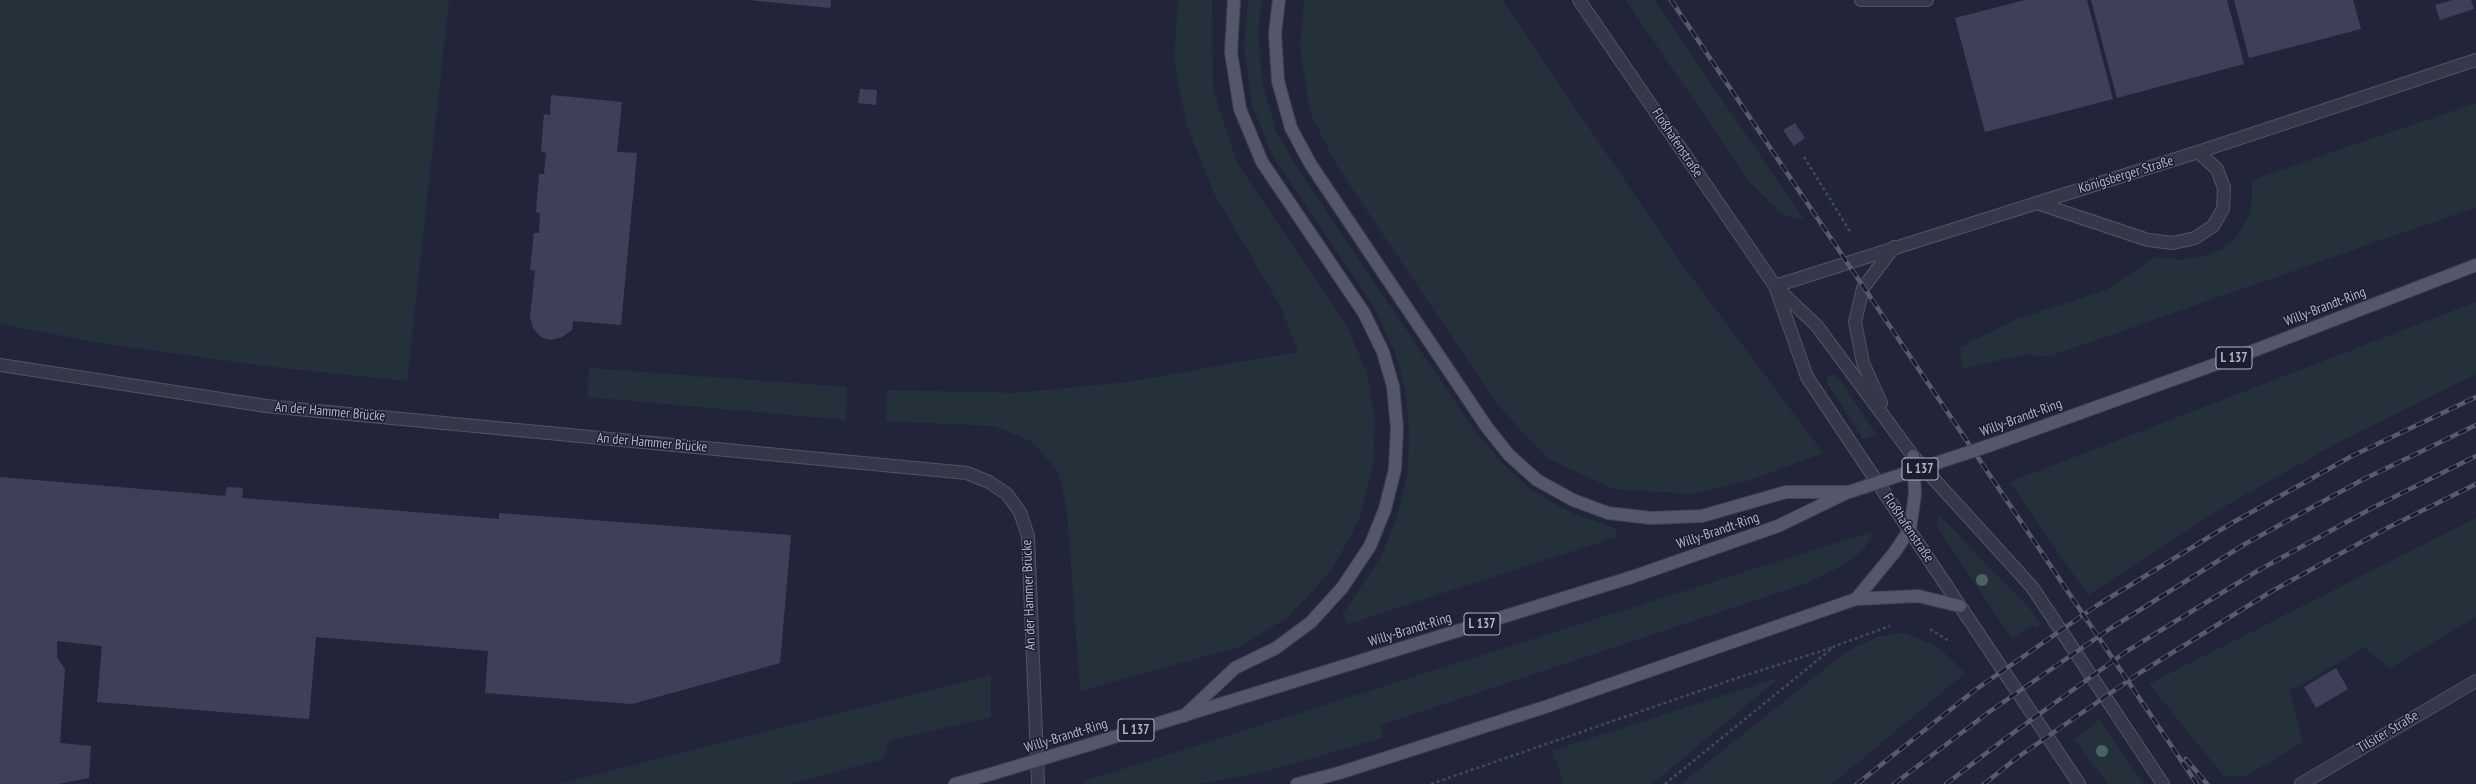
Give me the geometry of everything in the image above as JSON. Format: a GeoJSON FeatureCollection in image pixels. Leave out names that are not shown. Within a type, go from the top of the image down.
{"type":"FeatureCollection","features":[{"type":"Feature","properties":{"kind":"main road"},"geometry":{"type":"LineString","coordinates":[[1184,716],[1236,668],[1276,648],[1311,622],[1342,588],[1370,546],[1385,509],[1395,469],[1397,428],[1393,386],[1383,352],[1364,313],[1262,162],[1240,109],[1231,52],[1234,0]]}},
{"type":"Feature","properties":{"kind":"main road"},"geometry":{"type":"LineString","coordinates":[[1279,0],[1275,33],[1278,81],[1291,128],[1310,165],[1486,426],[1510,455],[1532,475],[1580,502],[1608,513],[1651,518],[1702,516],[1786,492],[1849,492]]}},
{"type":"Feature","properties":{"kind":"main road","name":"Willy-Brandt-Ring"},"geometry":{"type":"LineString","coordinates":[[955,784],[1184,716],[1632,577],[1778,526],[1849,492],[1991,445],[2258,349],[2476,265]]}},
{"type":"Feature","properties":{"kind":"main road"},"geometry":{"type":"LineString","coordinates":[[1856,599],[1894,553],[1910,529],[1915,494],[1913,456]]}},
{"type":"Feature","properties":{"kind":"main road"},"geometry":{"type":"LineString","coordinates":[[1297,784],[1339,773],[1545,707],[1856,599],[1918,596],[1960,606]]}},
{"type":"Feature","properties":{"kind":"street","name":"Floßhafenstraße"},"geometry":{"type":"LineString","coordinates":[[1580,0],[1775,286],[1817,326],[1890,422],[1913,456],[2032,587],[2163,784]]}},
{"type":"Feature","properties":{"kind":"street"},"geometry":{"type":"LineString","coordinates":[[1861,0],[1927,0]]}},
{"type":"Feature","properties":{"kind":"street","name":"Königsberger Straße"},"geometry":{"type":"LineString","coordinates":[[1775,286],[1894,247],[2198,152],[2476,60]]}},
{"type":"Feature","properties":{"kind":"street"},"geometry":{"type":"LineString","coordinates":[[2037,203],[2148,240],[2173,242],[2195,238],[2213,226],[2223,209],[2224,188],[2217,168],[2198,152]]}},
{"type":"Feature","properties":{"kind":"street","name":"Floßhafenstraße"},"geometry":{"type":"LineString","coordinates":[[1890,422],[1863,363],[1855,322],[1864,288],[1894,247]]}},
{"type":"Feature","properties":{"kind":"street","name":"Floßhafenstraße"},"geometry":{"type":"LineString","coordinates":[[1775,286],[1807,377],[2079,784]]}},
{"type":"Feature","properties":{"kind":"street","name":"An der Hammer Brücke"},"geometry":{"type":"LineString","coordinates":[[0,365],[266,406],[966,473],[989,482],[1007,494],[1020,512],[1028,536],[1038,784]]}},
{"type":"Feature","properties":{"kind":"street","name":"Tilsiter Straße"},"geometry":{"type":"LineString","coordinates":[[2301,784],[2476,681]]}},
{"type":"Feature","properties":{"kind":"street","name":"Floßhafenstraße"},"geometry":{"type":"LineString","coordinates":[[2062,759],[2089,784]]}},
{"type":"Feature","properties":{"kind":"path"},"geometry":{"type":"LineString","coordinates":[[1804,157],[1866,256]]}},
{"type":"Feature","properties":{"kind":"path"},"geometry":{"type":"LineString","coordinates":[[1431,784],[1740,677],[1835,646],[1898,623]]}},
{"type":"Feature","properties":{"kind":"path"},"geometry":{"type":"LineString","coordinates":[[1925,626],[1938,632],[1954,646]]}},
{"type":"Feature","properties":{"kind":"path"},"geometry":{"type":"LineString","coordinates":[[1666,784],[1835,646]]}},
{"type":"Feature","properties":{"kind":"shaded area"},"geometry":{"type":"Polygon","coordinates":[[[0,0],[449,0],[407,381],[274,367],[106,344],[0,324],[0,0]]]}},
{"type":"Feature","properties":{"kind":"shaded area"},"geometry":{"type":"Polygon","coordinates":[[[1178,0],[1212,0],[1213,89],[1237,163],[1346,325],[1367,373],[1375,421],[1373,465],[1359,520],[1331,571],[1290,615],[1242,646],[1080,691],[1067,510],[1058,471],[1031,441],[994,426],[886,421],[887,390],[1016,393],[1128,382],[1298,352],[1282,309],[1214,193],[1187,126],[1174,60],[1178,0]]]}},
{"type":"Feature","properties":{"kind":"shaded area"},"geometry":{"type":"Polygon","coordinates":[[[1248,0],[1262,0],[1258,31],[1262,81],[1276,132],[1300,172],[1476,433],[1504,465],[1532,491],[1570,512],[1617,529],[1616,537],[1348,624],[1343,614],[1381,557],[1398,514],[1408,471],[1409,429],[1405,387],[1395,352],[1374,307],[1272,155],[1252,105],[1244,48],[1248,0]]]}},
{"type":"Feature","properties":{"kind":"shaded area"},"geometry":{"type":"Polygon","coordinates":[[[1304,0],[1502,0],[1678,259],[1823,453],[1747,481],[1693,494],[1614,489],[1547,458],[1496,403],[1336,164],[1310,112],[1300,46],[1304,0]]]}},
{"type":"Feature","properties":{"kind":"shaded area"},"geometry":{"type":"Polygon","coordinates":[[[1626,0],[1654,0],[1804,220],[1785,216],[1748,180],[1626,0]]]}},
{"type":"Feature","properties":{"kind":"shaded area"},"geometry":{"type":"Polygon","coordinates":[[[2476,103],[2476,207],[2050,356],[2021,355],[1962,369],[1960,347],[2017,319],[2106,290],[2155,257],[2181,260],[2206,255],[2225,248],[2238,235],[2249,216],[2252,200],[2252,180],[2476,103]]]}},
{"type":"Feature","properties":{"kind":"shaded area"},"geometry":{"type":"Polygon","coordinates":[[[2476,302],[2476,374],[2339,442],[2225,506],[2088,595],[2010,482],[2476,302]]]}},
{"type":"Feature","properties":{"kind":"shaded area"},"geometry":{"type":"Polygon","coordinates":[[[589,368],[847,387],[846,420],[587,397],[589,368]]]}},
{"type":"Feature","properties":{"kind":"shaded area"},"geometry":{"type":"Polygon","coordinates":[[[1830,374],[1836,375],[1876,434],[1863,439],[1826,381],[1830,374]]]}},
{"type":"Feature","properties":{"kind":"shaded area"},"geometry":{"type":"Polygon","coordinates":[[[1940,516],[2029,608],[2041,625],[2036,628],[2032,624],[2012,639],[1936,525],[1940,516]]]}},
{"type":"Feature","properties":{"kind":"shaded area"},"geometry":{"type":"Polygon","coordinates":[[[2476,518],[2476,617],[2389,669],[2365,647],[2290,691],[2302,743],[2244,777],[2224,776],[2149,684],[2476,518]]]}},
{"type":"Feature","properties":{"kind":"shaded area"},"geometry":{"type":"Polygon","coordinates":[[[1874,531],[1864,549],[1843,565],[1812,581],[1381,725],[1382,738],[1264,772],[1196,784],[1085,784],[1085,781],[1874,531]]]}},
{"type":"Feature","properties":{"kind":"shaded area"},"geometry":{"type":"Polygon","coordinates":[[[1904,633],[1937,646],[1965,673],[1832,784],[1681,784],[1846,652],[1877,637],[1904,633]]]}},
{"type":"Feature","properties":{"kind":"shaded area"},"geometry":{"type":"Polygon","coordinates":[[[991,675],[991,717],[889,741],[883,759],[789,784],[559,784],[991,675]]]}},
{"type":"Feature","properties":{"kind":"shaded area"},"geometry":{"type":"Polygon","coordinates":[[[1780,677],[1652,784],[1564,784],[1552,751],[1780,677]]]}},
{"type":"Feature","properties":{"kind":"shaded area"},"geometry":{"type":"Polygon","coordinates":[[[2098,718],[2144,784],[2108,784],[2075,740],[2097,722],[2096,720],[2098,718]]]}},
{"type":"Feature","properties":{"kind":"building"},"geometry":{"type":"Polygon","coordinates":[[[749,0],[831,0],[830,8],[749,0]]]}},
{"type":"Feature","properties":{"kind":"building"},"geometry":{"type":"Polygon","coordinates":[[[2025,0],[2087,0],[2113,99],[1985,132],[1955,18],[2025,0]]]}},
{"type":"Feature","properties":{"kind":"building"},"geometry":{"type":"Polygon","coordinates":[[[2091,0],[2227,0],[2244,64],[2117,98],[2091,0]]]}},
{"type":"Feature","properties":{"kind":"building"},"geometry":{"type":"Polygon","coordinates":[[[2234,0],[2353,0],[2361,29],[2249,58],[2234,0]]]}},
{"type":"Feature","properties":{"kind":"building"},"geometry":{"type":"Polygon","coordinates":[[[2453,0],[2471,0],[2474,9],[2440,20],[2435,5],[2453,0]]]}},
{"type":"Feature","properties":{"kind":"building"},"geometry":{"type":"Polygon","coordinates":[[[860,89],[877,90],[876,105],[858,103],[860,89]]]}},
{"type":"Feature","properties":{"kind":"building"},"geometry":{"type":"Polygon","coordinates":[[[551,95],[622,102],[617,152],[637,153],[621,325],[573,321],[572,330],[562,337],[550,340],[541,337],[533,328],[530,317],[535,271],[530,270],[534,233],[539,233],[540,213],[536,212],[539,174],[544,174],[546,153],[541,152],[544,114],[550,115],[551,95]]]}},
{"type":"Feature","properties":{"kind":"building"},"geometry":{"type":"Polygon","coordinates":[[[1795,123],[1805,138],[1794,146],[1783,130],[1795,123]]]}},
{"type":"Feature","properties":{"kind":"building"},"geometry":{"type":"Polygon","coordinates":[[[0,477],[225,496],[227,487],[243,488],[242,498],[499,519],[499,513],[791,535],[780,663],[632,704],[485,693],[488,651],[316,637],[309,719],[97,702],[102,646],[57,641],[57,657],[65,669],[60,743],[91,746],[89,778],[58,784],[0,784],[0,477]]]}},
{"type":"Feature","properties":{"kind":"building"},"geometry":{"type":"Polygon","coordinates":[[[2336,668],[2348,689],[2316,708],[2304,687],[2336,668]]]}},
{"type":"Feature","properties":{"kind":"railway"},"geometry":{"type":"LineString","coordinates":[[1671,0],[2197,784]]}},
{"type":"Feature","properties":{"kind":"railway"},"geometry":{"type":"LineString","coordinates":[[1857,784],[1975,690],[2096,606],[2232,523],[2350,457],[2476,397]]}},
{"type":"Feature","properties":{"kind":"railway"},"geometry":{"type":"LineString","coordinates":[[1894,784],[1989,712],[2111,628],[2245,544],[2362,480],[2476,425]]}},
{"type":"Feature","properties":{"kind":"railway"},"geometry":{"type":"LineString","coordinates":[[1946,784],[2006,738],[2127,651],[2259,570],[2374,507],[2476,456]]}},
{"type":"Feature","properties":{"kind":"railway"},"geometry":{"type":"LineString","coordinates":[[1984,784],[2018,757],[2141,672],[2272,591],[2389,527],[2476,484]]}},
{"type":"Feature","properties":{"kind":"railway"},"geometry":{"type":"LineString","coordinates":[[2186,759],[2207,784]]}}]}
